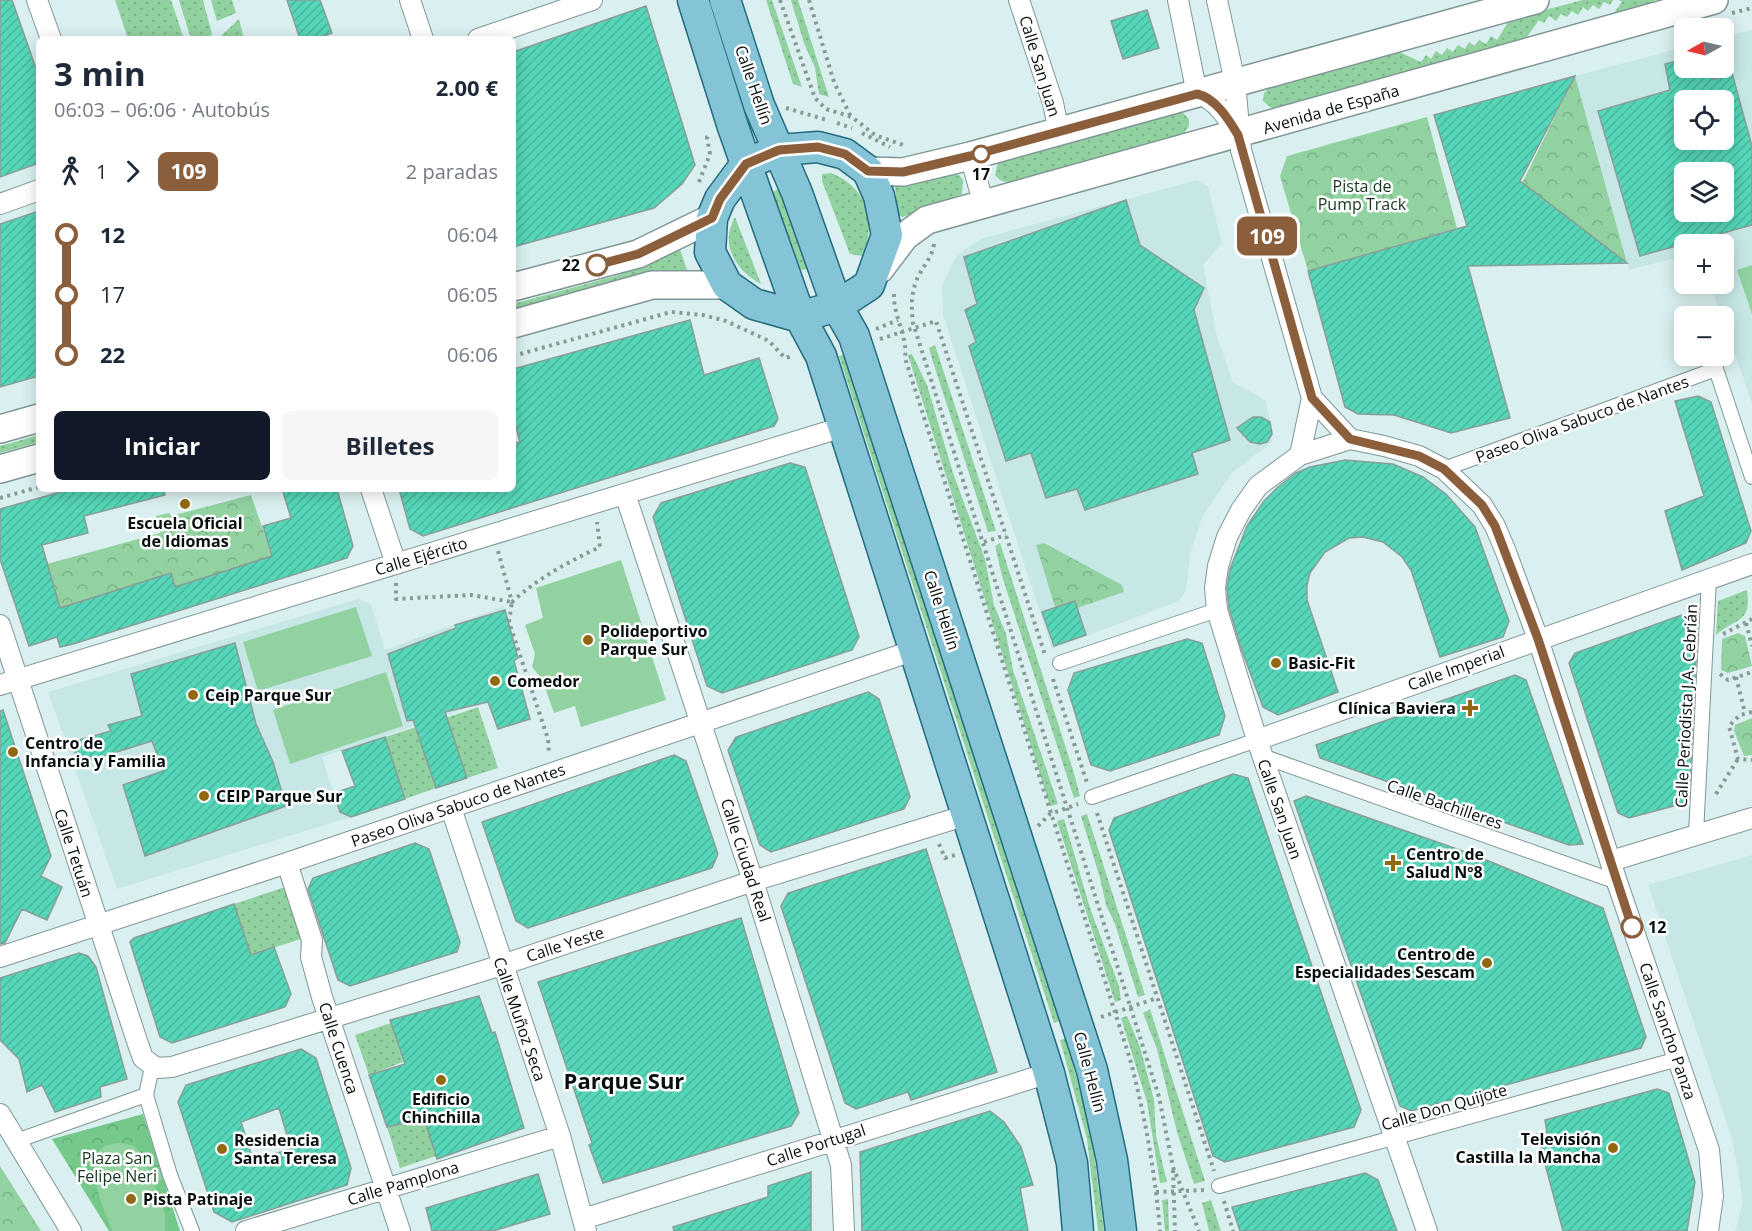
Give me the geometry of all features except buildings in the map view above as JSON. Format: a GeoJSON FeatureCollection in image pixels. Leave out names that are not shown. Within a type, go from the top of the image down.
{"type":"FeatureCollection","features":[{"type":"Feature","properties":{"kind":"main road","name":"Calle Hellín"},"geometry":{"type":"LineString","coordinates":[[693,0],[746,164],[800,317],[821,356],[1049,1073],[1072,1163],[1078,1231]]}},
{"type":"Feature","properties":{"kind":"main road","name":"Calle Hellín"},"geometry":{"type":"LineString","coordinates":[[725,0],[759,105],[779,150],[837,306],[854,336],[1092,1070],[1112,1160],[1121,1231]]}},
{"type":"Feature","properties":{"kind":"main road"},"geometry":{"type":"LineString","coordinates":[[868,171],[914,170],[970,156],[1535,0]]}},
{"type":"Feature","properties":{"kind":"main road","name":"Avenida de España"},"geometry":{"type":"LineString","coordinates":[[800,317],[837,306],[869,285],[904,236],[927,220],[1238,135],[1676,5],[1714,0]]}},
{"type":"Feature","properties":{"kind":"main road"},"geometry":{"type":"LineString","coordinates":[[800,317],[754,304],[727,285],[710,252],[712,218],[720,199],[746,164],[779,150],[818,147],[845,154],[868,171],[879,196],[887,235],[869,285]]}},
{"type":"Feature","properties":{"kind":"main road"},"geometry":{"type":"LineString","coordinates":[[516,285],[638,254],[712,218]]}},
{"type":"Feature","properties":{"kind":"main road"},"geometry":{"type":"LineString","coordinates":[[516,323],[652,285],[727,285]]}},
{"type":"Feature","properties":{"kind":"main road"},"geometry":{"type":"LineString","coordinates":[[0,429],[36,419]]}},
{"type":"Feature","properties":{"kind":"main road"},"geometry":{"type":"LineString","coordinates":[[0,469],[36,459]]}},
{"type":"Feature","properties":{"kind":"street"},"geometry":{"type":"LineString","coordinates":[[37,0],[50,36]]}},
{"type":"Feature","properties":{"kind":"street"},"geometry":{"type":"LineString","coordinates":[[410,0],[422,36]]}},
{"type":"Feature","properties":{"kind":"street"},"geometry":{"type":"LineString","coordinates":[[487,36],[592,0]]}},
{"type":"Feature","properties":{"kind":"street","name":"Calle San Juan"},"geometry":{"type":"LineString","coordinates":[[1019,0],[1053,103],[1059,132]]}},
{"type":"Feature","properties":{"kind":"street"},"geometry":{"type":"LineString","coordinates":[[1178,0],[1197,94],[1213,103],[1228,118],[1238,135]]}},
{"type":"Feature","properties":{"kind":"street"},"geometry":{"type":"LineString","coordinates":[[1217,0],[1234,82],[1238,135],[1312,398],[1350,439]]}},
{"type":"Feature","properties":{"kind":"street"},"geometry":{"type":"LineString","coordinates":[[970,156],[984,205]]}},
{"type":"Feature","properties":{"kind":"street"},"geometry":{"type":"LineString","coordinates":[[0,204],[36,191]]}},
{"type":"Feature","properties":{"kind":"street","name":"Paseo Oliva Sabuco de Nantes"},"geometry":{"type":"LineString","coordinates":[[1444,469],[1716,369],[1752,477]]}},
{"type":"Feature","properties":{"kind":"street"},"geometry":{"type":"LineString","coordinates":[[1300,455],[1312,398]]}},
{"type":"Feature","properties":{"kind":"street","name":"Calle Ejército"},"geometry":{"type":"LineString","coordinates":[[9,682],[843,427]]}},
{"type":"Feature","properties":{"kind":"street","name":"Calle San Juan"},"geometry":{"type":"LineString","coordinates":[[1350,439],[1300,455],[1258,486],[1241,510],[1227,537],[1218,566],[1216,610],[1259,748],[1427,1231]]}},
{"type":"Feature","properties":{"kind":"street","name":"Calle Sancho Panza"},"geometry":{"type":"LineString","coordinates":[[1350,439],[1419,456],[1444,469],[1482,505],[1495,526],[1538,639],[1617,882],[1709,1150],[1713,1196],[1708,1231]]}},
{"type":"Feature","properties":{"kind":"street"},"geometry":{"type":"LineString","coordinates":[[372,492],[396,564]]}},
{"type":"Feature","properties":{"kind":"street","name":"Calle Ciudad Real"},"geometry":{"type":"LineString","coordinates":[[616,497],[700,720],[842,1165],[844,1231]]}},
{"type":"Feature","properties":{"kind":"street","name":"Calle Imperial"},"geometry":{"type":"LineString","coordinates":[[1092,797],[1259,748],[1538,639],[1752,564]]}},
{"type":"Feature","properties":{"kind":"street","name":"Calle Periodista J.A. Cebrián"},"geometry":{"type":"LineString","coordinates":[[1696,834],[1709,579]]}},
{"type":"Feature","properties":{"kind":"street"},"geometry":{"type":"LineString","coordinates":[[1060,663],[1216,610]]}},
{"type":"Feature","properties":{"kind":"street","name":"Calle Tetuán"},"geometry":{"type":"LineString","coordinates":[[0,625],[9,682],[143,1058],[157,1068]]}},
{"type":"Feature","properties":{"kind":"street","name":"Paseo Oliva Sabuco de Nantes"},"geometry":{"type":"LineString","coordinates":[[0,957],[451,808],[700,720],[915,650]]}},
{"type":"Feature","properties":{"kind":"street","name":"Calle Bachilleres"},"geometry":{"type":"LineString","coordinates":[[1259,748],[1617,882]]}},
{"type":"Feature","properties":{"kind":"street","name":"Calle Muñoz Seca"},"geometry":{"type":"LineString","coordinates":[[451,808],[560,1136],[585,1225]]}},
{"type":"Feature","properties":{"kind":"street","name":"Calle Yeste"},"geometry":{"type":"LineString","coordinates":[[157,1068],[329,1019],[502,965],[753,881],[967,815]]}},
{"type":"Feature","properties":{"kind":"street"},"geometry":{"type":"LineString","coordinates":[[1611,861],[1752,818]]}},
{"type":"Feature","properties":{"kind":"street","name":"Calle Cuenca"},"geometry":{"type":"LineString","coordinates":[[287,863],[312,939],[311,957],[329,1019],[400,1231]]}},
{"type":"Feature","properties":{"kind":"street","name":"Calle Don Quijote"},"geometry":{"type":"LineString","coordinates":[[1219,1186],[1678,1059]]}},
{"type":"Feature","properties":{"kind":"street"},"geometry":{"type":"LineString","coordinates":[[157,1068],[146,1095],[170,1175],[192,1231]]}},
{"type":"Feature","properties":{"kind":"street","name":"Calle Portugal"},"geometry":{"type":"LineString","coordinates":[[585,1225],[832,1139],[1049,1073]]}},
{"type":"Feature","properties":{"kind":"street"},"geometry":{"type":"LineString","coordinates":[[16,1141],[146,1095]]}},
{"type":"Feature","properties":{"kind":"street"},"geometry":{"type":"LineString","coordinates":[[0,1114],[71,1231]]}},
{"type":"Feature","properties":{"kind":"street","name":"Calle Pamplona"},"geometry":{"type":"LineString","coordinates":[[246,1231],[560,1136]]}},
{"type":"Feature","properties":{"kind":"path"},"geometry":{"type":"LineString","coordinates":[[780,0],[815,98],[825,108],[852,117],[875,135],[910,148],[914,170]]}},
{"type":"Feature","properties":{"kind":"path"},"geometry":{"type":"LineString","coordinates":[[809,0],[834,82],[852,117]]}},
{"type":"Feature","properties":{"kind":"path"},"geometry":{"type":"LineString","coordinates":[[694,190],[710,154],[707,136]]}},
{"type":"Feature","properties":{"kind":"path"},"geometry":{"type":"LineString","coordinates":[[927,220],[934,242],[933,254],[917,277],[911,302],[914,329],[984,542],[1013,643],[1156,1088],[1173,1167],[1175,1231]]}},
{"type":"Feature","properties":{"kind":"path"},"geometry":{"type":"LineString","coordinates":[[516,355],[670,312],[703,315],[726,321],[769,341],[785,358],[815,348]]}},
{"type":"Feature","properties":{"kind":"path"},"geometry":{"type":"LineString","coordinates":[[854,336],[897,320],[906,349],[905,358],[1130,1059],[1143,1106],[1160,1231]]}},
{"type":"Feature","properties":{"kind":"path"},"geometry":{"type":"LineString","coordinates":[[914,329],[936,321],[1045,656]]}},
{"type":"Feature","properties":{"kind":"path"},"geometry":{"type":"LineString","coordinates":[[0,498],[36,488]]}},
{"type":"Feature","properties":{"kind":"path"},"geometry":{"type":"LineString","coordinates":[[396,564],[396,599],[471,594],[512,602],[555,570],[600,546],[597,522],[616,497]]}},
{"type":"Feature","properties":{"kind":"path"},"geometry":{"type":"LineString","coordinates":[[493,534],[512,602],[509,622],[548,740],[551,773]]}},
{"type":"Feature","properties":{"kind":"path"},"geometry":{"type":"LineString","coordinates":[[984,542],[1006,535]]}},
{"type":"Feature","properties":{"kind":"path"},"geometry":{"type":"LineString","coordinates":[[1706,642],[1718,639],[1752,620]]}},
{"type":"Feature","properties":{"kind":"path"},"geometry":{"type":"LineString","coordinates":[[1746,623],[1752,646]]}},
{"type":"Feature","properties":{"kind":"path"},"geometry":{"type":"LineString","coordinates":[[1705,669],[1716,671],[1728,680],[1752,672]]}},
{"type":"Feature","properties":{"kind":"path"},"geometry":{"type":"LineString","coordinates":[[1736,677],[1745,713]]}},
{"type":"Feature","properties":{"kind":"path"},"geometry":{"type":"LineString","coordinates":[[1053,678],[1233,1231]]}},
{"type":"Feature","properties":{"kind":"path"},"geometry":{"type":"LineString","coordinates":[[1697,808],[1715,803],[1715,795],[1738,759],[1729,726],[1745,713],[1752,712]]}},
{"type":"Feature","properties":{"kind":"path"},"geometry":{"type":"LineString","coordinates":[[1738,759],[1752,760]]}},
{"type":"Feature","properties":{"kind":"path"},"geometry":{"type":"LineString","coordinates":[[1173,1167],[1198,1231]]}},
{"type":"Feature","properties":{"kind":"path"},"geometry":{"type":"LineString","coordinates":[[1156,1192],[1201,1192],[1219,1186]]}},
{"type":"Feature","properties":{"kind":"shaded area"},"geometry":{"type":"Polygon","coordinates":[[[1752,30],[1752,403],[1734,352],[1734,306],[1718,306],[1714,294],[1734,294],[1734,234],[1674,234],[1674,259],[1629,270],[1575,76],[1674,50],[1674,78],[1734,78],[1734,34],[1752,30]]]}},
{"type":"Feature","properties":{"kind":"shaded area"},"geometry":{"type":"Polygon","coordinates":[[[1197,180],[1208,186],[1222,243],[1203,265],[1217,337],[1233,382],[1265,400],[1273,431],[1272,442],[1232,473],[1203,516],[1191,550],[1186,591],[1179,601],[1052,649],[943,315],[942,286],[955,258],[984,238],[1197,180]]]}},
{"type":"Feature","properties":{"kind":"shaded area"},"geometry":{"type":"Polygon","coordinates":[[[358,599],[371,604],[385,650],[504,606],[518,658],[514,661],[530,719],[498,729],[488,701],[322,757],[340,812],[351,817],[117,889],[48,692],[358,599]]]}},
{"type":"Feature","properties":{"kind":"shaded area"},"geometry":{"type":"Polygon","coordinates":[[[1752,855],[1752,1231],[1735,1231],[1743,1201],[1732,1139],[1648,885],[1752,855]]]}},
{"type":"Feature","properties":{"kind":"green space"},"geometry":{"type":"Polygon","coordinates":[[[115,0],[171,0],[183,36],[127,36],[115,0]]]}},
{"type":"Feature","properties":{"kind":"green space"},"geometry":{"type":"Polygon","coordinates":[[[179,0],[203,0],[212,34],[210,36],[190,36],[179,0]]]}},
{"type":"Feature","properties":{"kind":"green space"},"geometry":{"type":"Polygon","coordinates":[[[211,0],[232,0],[236,13],[217,21],[211,0]]]}},
{"type":"Feature","properties":{"kind":"green space"},"geometry":{"type":"Polygon","coordinates":[[[766,0],[772,0],[802,87],[793,84],[766,0]]]}},
{"type":"Feature","properties":{"kind":"green space"},"geometry":{"type":"Polygon","coordinates":[[[791,0],[798,0],[829,97],[819,94],[815,68],[804,43],[791,0]]]}},
{"type":"Feature","properties":{"kind":"green space"},"geometry":{"type":"Polygon","coordinates":[[[1583,0],[1613,0],[1610,5],[1604,2],[1599,9],[1593,5],[1588,11],[1583,7],[1578,15],[1572,11],[1567,17],[1561,14],[1556,21],[1549,16],[1544,23],[1539,20],[1523,42],[1274,110],[1263,101],[1264,93],[1272,85],[1395,50],[1421,62],[1426,55],[1431,59],[1436,51],[1442,55],[1447,48],[1453,52],[1458,45],[1465,49],[1469,42],[1474,46],[1479,40],[1486,44],[1491,36],[1497,40],[1510,19],[1583,0]]]}},
{"type":"Feature","properties":{"kind":"green space"},"geometry":{"type":"Polygon","coordinates":[[[1619,0],[1655,0],[1653,3],[1611,17],[1622,2],[1619,0]]]}},
{"type":"Feature","properties":{"kind":"green space"},"geometry":{"type":"Polygon","coordinates":[[[239,19],[243,36],[221,36],[239,19]]]}},
{"type":"Feature","properties":{"kind":"green space"},"geometry":{"type":"Polygon","coordinates":[[[1575,76],[1627,263],[1522,183],[1575,76]]]}},
{"type":"Feature","properties":{"kind":"green space"},"geometry":{"type":"Polygon","coordinates":[[[1181,111],[1189,119],[1189,126],[1182,136],[1008,183],[995,175],[998,162],[1181,111]]]}},
{"type":"Feature","properties":{"kind":"green space","name":"Pista de Pump Track"},"geometry":{"type":"Polygon","coordinates":[[[1427,117],[1457,228],[1308,271],[1280,176],[1287,156],[1427,117]]]}},
{"type":"Feature","properties":{"kind":"green space"},"geometry":{"type":"Polygon","coordinates":[[[831,173],[853,187],[866,207],[869,231],[862,256],[850,254],[822,181],[822,174],[831,173]]]}},
{"type":"Feature","properties":{"kind":"green space"},"geometry":{"type":"Polygon","coordinates":[[[951,174],[959,175],[963,180],[962,194],[903,217],[898,215],[895,186],[906,186],[951,174]]]}},
{"type":"Feature","properties":{"kind":"green space"},"geometry":{"type":"Polygon","coordinates":[[[779,189],[809,269],[801,270],[772,192],[779,189]]]}},
{"type":"Feature","properties":{"kind":"green space"},"geometry":{"type":"Polygon","coordinates":[[[735,217],[761,284],[744,272],[733,256],[729,237],[730,227],[735,217]]]}},
{"type":"Feature","properties":{"kind":"green space"},"geometry":{"type":"Polygon","coordinates":[[[680,249],[688,273],[516,312],[516,303],[619,275],[680,249]]]}},
{"type":"Feature","properties":{"kind":"green space"},"geometry":{"type":"Polygon","coordinates":[[[1752,265],[1752,314],[1737,270],[1752,265]]]}},
{"type":"Feature","properties":{"kind":"green space"},"geometry":{"type":"Polygon","coordinates":[[[935,345],[996,531],[988,532],[929,348],[935,345]]]}},
{"type":"Feature","properties":{"kind":"green space"},"geometry":{"type":"Polygon","coordinates":[[[846,354],[1060,1021],[1054,1023],[839,356],[846,354]]]}},
{"type":"Feature","properties":{"kind":"green space"},"geometry":{"type":"Polygon","coordinates":[[[912,354],[927,385],[953,473],[985,559],[994,605],[1006,634],[1013,670],[1058,804],[1050,806],[908,355],[912,354]]]}},
{"type":"Feature","properties":{"kind":"green space"},"geometry":{"type":"Polygon","coordinates":[[[36,436],[36,443],[0,453],[0,446],[36,436]]]}},
{"type":"Feature","properties":{"kind":"green space"},"geometry":{"type":"Polygon","coordinates":[[[251,495],[272,556],[175,587],[171,574],[60,608],[47,564],[160,533],[156,516],[169,513],[171,516],[251,495]]]}},
{"type":"Feature","properties":{"kind":"green space"},"geometry":{"type":"Polygon","coordinates":[[[1000,543],[1074,773],[1080,796],[1074,798],[1002,576],[995,546],[1000,543]]]}},
{"type":"Feature","properties":{"kind":"green space"},"geometry":{"type":"Polygon","coordinates":[[[1044,543],[1122,585],[1124,592],[1077,608],[1074,601],[1055,607],[1036,545],[1044,543]]]}},
{"type":"Feature","properties":{"kind":"green space","name":"Polideportivo Parque Sur"},"geometry":{"type":"Polygon","coordinates":[[[621,560],[666,700],[581,727],[575,706],[554,713],[542,679],[532,667],[535,654],[525,625],[543,618],[536,588],[621,560]]]}},
{"type":"Feature","properties":{"kind":"green space"},"geometry":{"type":"Polygon","coordinates":[[[1747,590],[1748,601],[1745,614],[1716,635],[1718,601],[1747,590]]]}},
{"type":"Feature","properties":{"kind":"green space"},"geometry":{"type":"Polygon","coordinates":[[[356,607],[372,656],[258,691],[243,642],[356,607]]]}},
{"type":"Feature","properties":{"kind":"green space"},"geometry":{"type":"Polygon","coordinates":[[[1738,633],[1745,636],[1752,666],[1728,673],[1721,670],[1722,639],[1738,633]]]}},
{"type":"Feature","properties":{"kind":"green space"},"geometry":{"type":"Polygon","coordinates":[[[386,672],[403,726],[290,764],[273,710],[386,672]]]}},
{"type":"Feature","properties":{"kind":"green space"},"geometry":{"type":"Polygon","coordinates":[[[478,707],[498,768],[467,778],[446,718],[478,707]]]}},
{"type":"Feature","properties":{"kind":"green space"},"geometry":{"type":"Polygon","coordinates":[[[1752,718],[1752,755],[1744,756],[1734,731],[1735,725],[1752,718]]]}},
{"type":"Feature","properties":{"kind":"green space"},"geometry":{"type":"Polygon","coordinates":[[[416,727],[436,788],[405,799],[385,737],[416,727]]]}},
{"type":"Feature","properties":{"kind":"green space"},"geometry":{"type":"Polygon","coordinates":[[[1087,814],[1145,995],[1138,997],[1115,924],[1106,905],[1081,816],[1087,814]]]}},
{"type":"Feature","properties":{"kind":"green space"},"geometry":{"type":"Polygon","coordinates":[[[1064,819],[1090,908],[1119,986],[1121,1000],[1115,1002],[1057,821],[1064,819]]]}},
{"type":"Feature","properties":{"kind":"green space"},"geometry":{"type":"Polygon","coordinates":[[[285,887],[304,938],[251,955],[234,904],[285,887]]]}},
{"type":"Feature","properties":{"kind":"green space"},"geometry":{"type":"Polygon","coordinates":[[[1150,1009],[1205,1181],[1194,1184],[1177,1132],[1157,1049],[1143,1013],[1150,1009]]]}},
{"type":"Feature","properties":{"kind":"green space"},"geometry":{"type":"Polygon","coordinates":[[[1127,1016],[1140,1047],[1154,1100],[1156,1136],[1167,1182],[1160,1183],[1147,1102],[1121,1018],[1127,1016]]]}},
{"type":"Feature","properties":{"kind":"green space"},"geometry":{"type":"Polygon","coordinates":[[[391,1023],[403,1062],[369,1075],[355,1035],[391,1023]]]}},
{"type":"Feature","properties":{"kind":"green space"},"geometry":{"type":"Polygon","coordinates":[[[1066,1038],[1092,1137],[1104,1231],[1098,1231],[1087,1139],[1060,1040],[1066,1038]]]}},
{"type":"Feature","properties":{"kind":"green space","name":"Plaza San Felipe Neri"},"geometry":{"type":"Polygon","coordinates":[[[143,1114],[180,1231],[109,1231],[52,1139],[143,1114]]]}},
{"type":"Feature","properties":{"kind":"green space"},"geometry":{"type":"Polygon","coordinates":[[[419,1117],[424,1119],[436,1156],[400,1168],[387,1127],[419,1117]]]}},
{"type":"Feature","properties":{"kind":"green space","name":"Pista Patinaje"},"geometry":{"type":"Polygon","coordinates":[[[121,1143],[132,1146],[140,1152],[149,1171],[159,1169],[162,1179],[154,1184],[165,1214],[165,1231],[112,1231],[98,1192],[94,1164],[97,1153],[106,1146],[121,1143]]]}},
{"type":"Feature","properties":{"kind":"green space"},"geometry":{"type":"Polygon","coordinates":[[[0,1166],[41,1231],[0,1231],[0,1166]]]}},
{"type":"Feature","properties":{"kind":"green space"},"geometry":{"type":"Polygon","coordinates":[[[1168,1199],[1169,1231],[1165,1231],[1162,1200],[1168,1199]]]}},
{"type":"Feature","properties":{"kind":"green space"},"geometry":{"type":"Polygon","coordinates":[[[1211,1200],[1221,1231],[1209,1231],[1202,1203],[1211,1200]]]}},
{"type":"Feature","properties":{"kind":"bus line","name":"109"},"geometry":{"type":"LineString","coordinates":[[597,265],[638,254],[712,218],[720,199],[746,164],[779,150],[818,147],[845,154],[868,171],[903,172],[1197,94],[1203,95],[1228,118],[1238,135],[1312,398],[1350,439],[1419,456],[1444,469],[1482,505],[1495,526],[1538,639],[1632,927]]}},
{"type":"Feature","properties":{"kind":"place","name":"17"},"geometry":{"type":"Point","coordinates":[981,154]}},
{"type":"Feature","properties":{"kind":"place","name":"22"},"geometry":{"type":"Point","coordinates":[597,265]}},
{"type":"Feature","properties":{"kind":"place","name":"Escuela Oficial de Idiomas"},"geometry":{"type":"Point","coordinates":[185,504]}},
{"type":"Feature","properties":{"kind":"place","name":"Polideportivo Parque Sur"},"geometry":{"type":"Point","coordinates":[588,640]}},
{"type":"Feature","properties":{"kind":"place","name":"Basic-Fit"},"geometry":{"type":"Point","coordinates":[1276,663]}},
{"type":"Feature","properties":{"kind":"place","name":"Comedor"},"geometry":{"type":"Point","coordinates":[495,681]}},
{"type":"Feature","properties":{"kind":"place","name":"Ceip Parque Sur"},"geometry":{"type":"Point","coordinates":[193,695]}},
{"type":"Feature","properties":{"kind":"place","name":"Clínica Baviera"},"geometry":{"type":"Point","coordinates":[1470,708]}},
{"type":"Feature","properties":{"kind":"place","name":"Centro de Infancia y Familia"},"geometry":{"type":"Point","coordinates":[13,752]}},
{"type":"Feature","properties":{"kind":"place","name":"CEIP Parque Sur"},"geometry":{"type":"Point","coordinates":[204,796]}},
{"type":"Feature","properties":{"kind":"place","name":"Centro de Salud Nº8"},"geometry":{"type":"Point","coordinates":[1393,863]}},
{"type":"Feature","properties":{"kind":"place","name":"12"},"geometry":{"type":"Point","coordinates":[1632,927]}},
{"type":"Feature","properties":{"kind":"place","name":"Centro de Especialidades Sescam"},"geometry":{"type":"Point","coordinates":[1487,963]}},
{"type":"Feature","properties":{"kind":"place","name":"Edificio Chinchilla"},"geometry":{"type":"Point","coordinates":[441,1080]}},
{"type":"Feature","properties":{"kind":"place","name":"Televisión Castilla la Mancha"},"geometry":{"type":"Point","coordinates":[1613,1148]}},
{"type":"Feature","properties":{"kind":"place","name":"Residencia Santa Teresa"},"geometry":{"type":"Point","coordinates":[222,1149]}},
{"type":"Feature","properties":{"kind":"place","name":"Pista Patinaje"},"geometry":{"type":"Point","coordinates":[131,1199]}},
{"type":"Feature","properties":{"kind":"district","name":"Parque Sur"},"geometry":{"type":"Point","coordinates":[624,1080]}}]}
